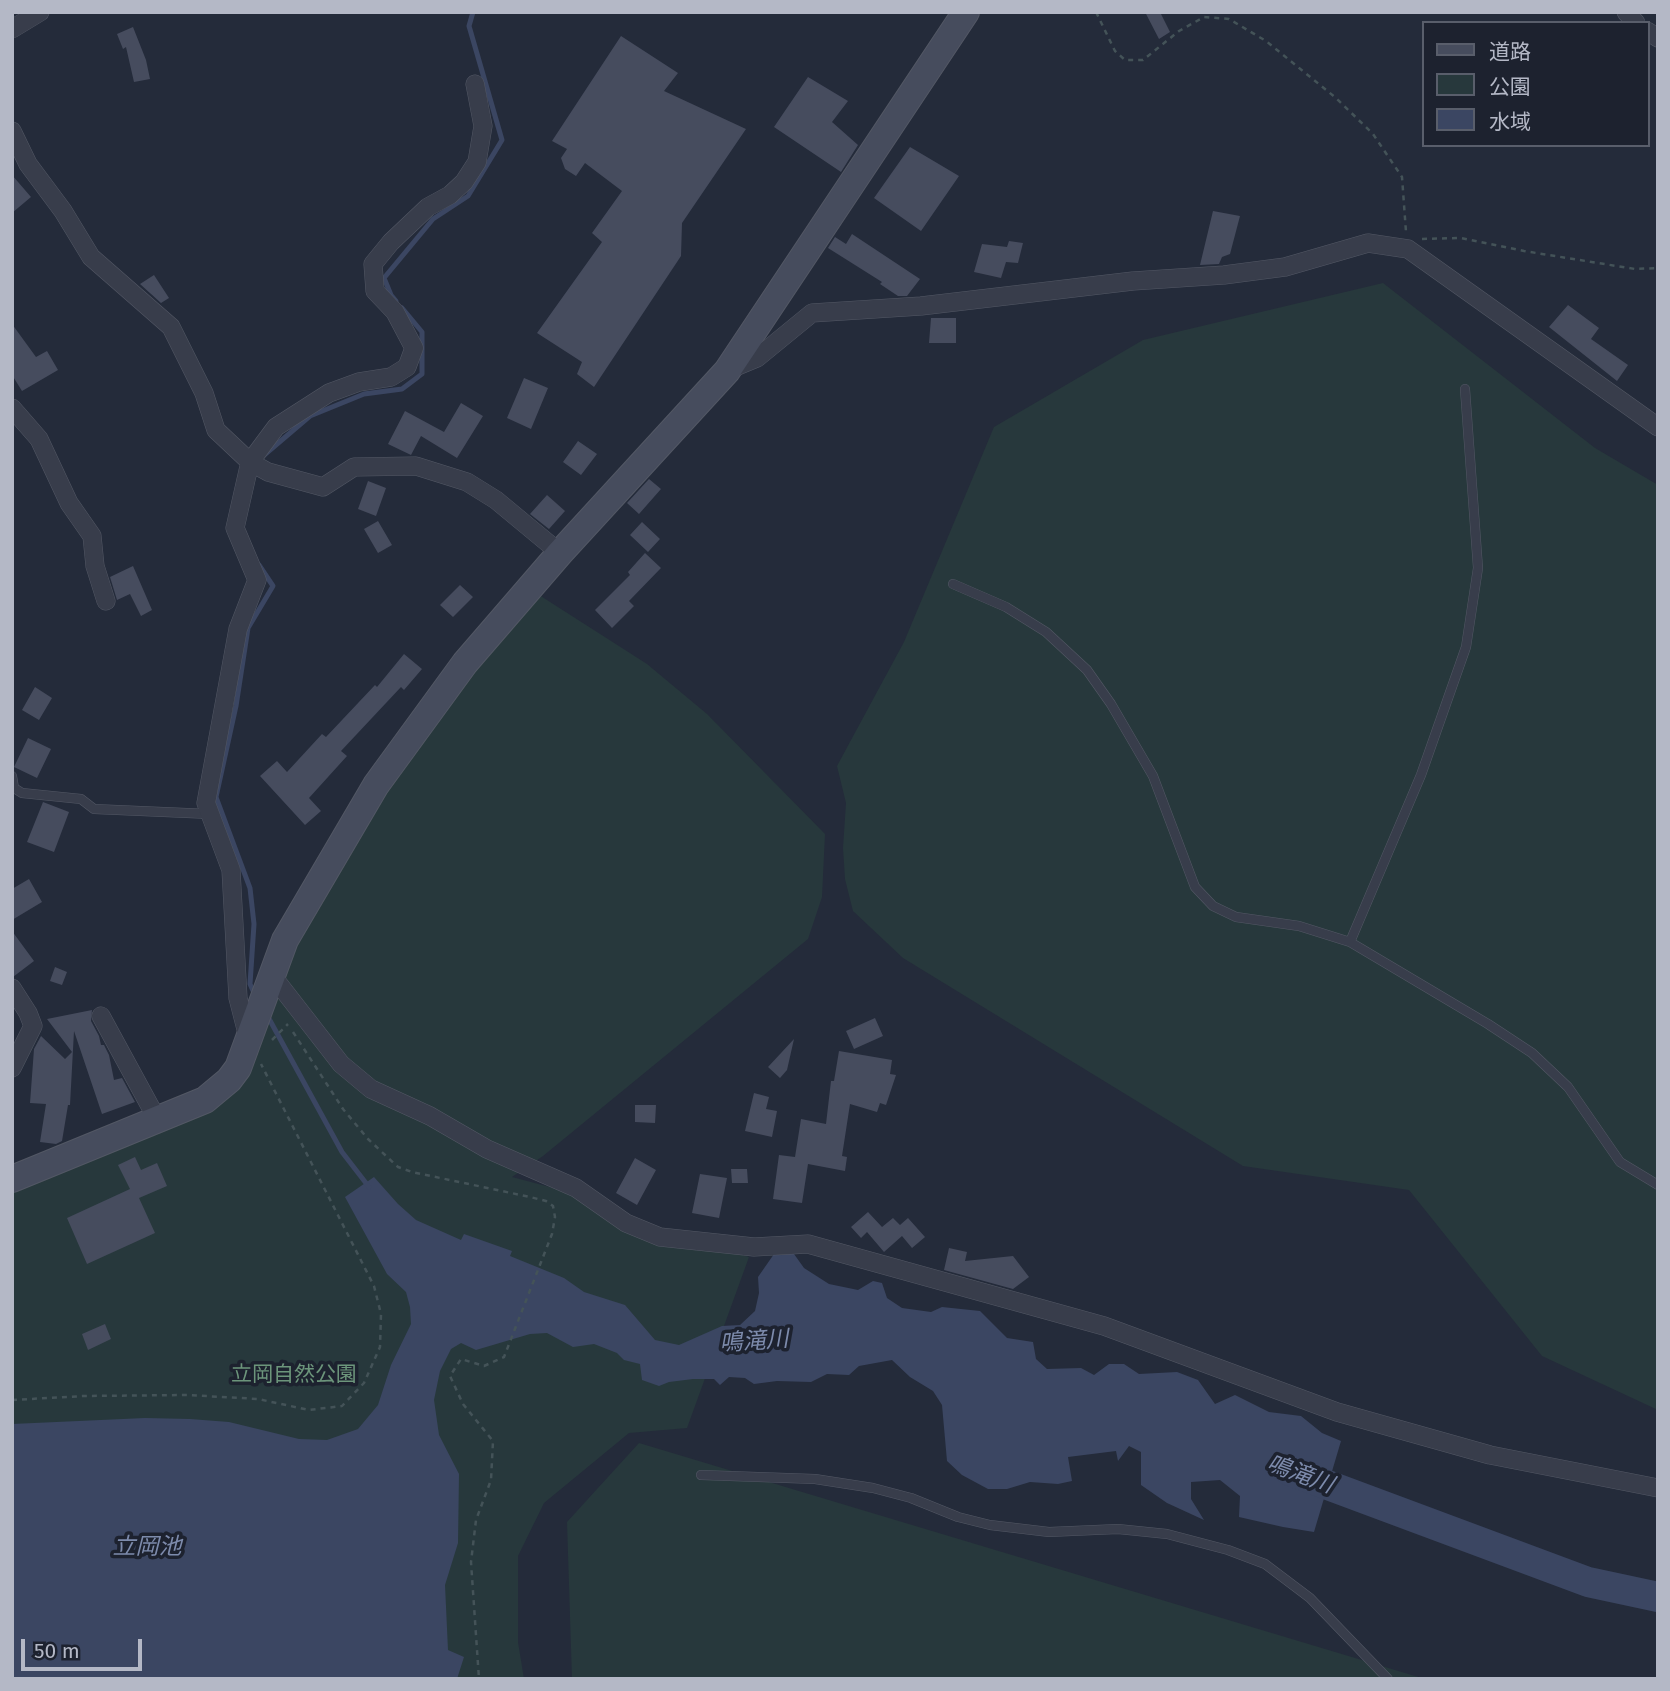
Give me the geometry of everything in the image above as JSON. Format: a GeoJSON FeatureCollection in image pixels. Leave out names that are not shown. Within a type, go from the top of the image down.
{"type":"FeatureCollection","features":[{"type":"Feature","properties":{"kind":"street"},"geometry":{"type":"LineString","coordinates":[[12,29],[40,12]]}},
{"type":"Feature","properties":{"kind":"street"},"geometry":{"type":"LineString","coordinates":[[12,1179],[205,1100],[238,1068],[296,919],[376,785],[465,663],[560,553],[727,371],[966,12]]}},
{"type":"Feature","properties":{"kind":"street"},"geometry":{"type":"LineString","coordinates":[[248,1037],[238,998],[231,870],[206,803],[238,629],[257,580],[235,528],[250,462],[276,427],[329,393],[359,382],[391,377],[407,367],[414,348],[395,312],[375,291],[373,264],[391,242],[428,207],[450,195],[464,182],[477,162],[483,125],[475,84]]}},
{"type":"Feature","properties":{"kind":"street"},"geometry":{"type":"LineString","coordinates":[[12,131],[28,164],[63,211],[91,257],[171,327],[204,393],[216,430],[250,462],[268,472],[323,487],[354,467],[416,466],[467,482],[496,500],[560,553]]}},
{"type":"Feature","properties":{"kind":"street"},"geometry":{"type":"LineString","coordinates":[[727,371],[757,358],[812,313],[921,306],[1133,281],[1224,275],[1285,267],[1368,243],[1408,249],[1658,427]]}},
{"type":"Feature","properties":{"kind":"street"},"geometry":{"type":"LineString","coordinates":[[12,408],[39,439],[69,503],[92,536],[95,566],[106,601]]}},
{"type":"Feature","properties":{"kind":"street"},"geometry":{"type":"LineString","coordinates":[[269,983],[341,1064],[371,1089],[430,1116],[487,1149],[576,1188],[626,1223],[660,1237],[754,1247],[808,1244],[1104,1326],[1350,1415],[1490,1455],[1658,1488]]}},
{"type":"Feature","properties":{"kind":"street"},"geometry":{"type":"LineString","coordinates":[[12,988],[33,1026],[12,1068]]}},
{"type":"Feature","properties":{"kind":"street"},"geometry":{"type":"LineString","coordinates":[[101,1016],[157,1119]]}},
{"type":"Feature","properties":{"kind":"lane"},"geometry":{"type":"LineString","coordinates":[[1350,942],[1421,775],[1466,647],[1478,568],[1465,389]]}},
{"type":"Feature","properties":{"kind":"lane"},"geometry":{"type":"LineString","coordinates":[[953,584],[1006,607],[1045,632],[1087,670],[1111,704],[1153,776],[1195,887],[1213,906],[1236,917],[1299,926],[1350,942],[1532,1053],[1568,1087],[1620,1163],[1658,1185]]}},
{"type":"Feature","properties":{"kind":"lane"},"geometry":{"type":"LineString","coordinates":[[12,776],[14,788],[22,793],[81,799],[94,809],[210,814]]}},
{"type":"Feature","properties":{"kind":"lane"},"geometry":{"type":"LineString","coordinates":[[701,1475],[815,1479],[873,1488],[990,1525],[1049,1532],[1118,1529],[1143,1531],[1167,1534],[1228,1550],[1265,1564],[1310,1598],[1388,1679]]}},
{"type":"Feature","properties":{"kind":"path"},"geometry":{"type":"LineString","coordinates":[[1097,12],[1115,51],[1125,60],[1143,60],[1179,31],[1204,17],[1230,19],[1266,41],[1336,98],[1373,134],[1402,177],[1408,249],[1423,239],[1461,238],[1635,269],[1658,268]]}},
{"type":"Feature","properties":{"kind":"path"},"geometry":{"type":"LineString","coordinates":[[288,1024],[342,1109],[368,1139],[398,1167],[530,1197],[552,1206],[554,1225],[504,1357],[484,1366],[461,1359],[450,1376],[463,1404],[493,1441],[491,1480],[476,1521],[471,1562],[480,1679]]}},
{"type":"Feature","properties":{"kind":"path"},"geometry":{"type":"LineString","coordinates":[[12,1400],[187,1395],[258,1399],[309,1410],[342,1406],[364,1383],[380,1347],[381,1314],[374,1286],[248,1037]]}},
{"type":"Feature","properties":{"kind":"green space"},"geometry":{"type":"Polygon","coordinates":[[[1383,283],[1595,448],[1658,485],[1658,1410],[1542,1356],[1409,1190],[1243,1166],[903,958],[853,911],[845,879],[843,848],[846,803],[837,766],[904,642],[994,427],[1143,340],[1383,283]]]}},
{"type":"Feature","properties":{"kind":"green space","name":"立岡自然公園"},"geometry":{"type":"Polygon","coordinates":[[[536,593],[647,664],[707,714],[825,834],[822,897],[808,939],[543,1156],[512,1177],[561,1190],[594,1208],[749,1257],[687,1428],[629,1433],[544,1503],[518,1556],[518,1642],[524,1679],[12,1679],[12,1190],[215,1104],[283,966],[334,874],[420,740],[536,593]]]}},
{"type":"Feature","properties":{"kind":"green space"},"geometry":{"type":"Polygon","coordinates":[[[639,1443],[1425,1679],[572,1679],[567,1522],[639,1443]]]}},
{"type":"Feature","properties":{"kind":"water","name":"立岡池"},"geometry":{"type":"Polygon","coordinates":[[[374,1177],[416,1220],[461,1240],[464,1234],[512,1251],[510,1256],[564,1278],[584,1292],[625,1305],[655,1340],[679,1345],[722,1326],[740,1325],[755,1311],[759,1293],[758,1277],[774,1254],[794,1254],[804,1268],[829,1284],[858,1290],[873,1281],[882,1283],[887,1298],[902,1308],[931,1312],[942,1307],[980,1311],[1007,1338],[1033,1342],[1036,1359],[1047,1369],[1081,1368],[1094,1375],[1109,1364],[1124,1364],[1139,1374],[1177,1372],[1198,1380],[1215,1404],[1235,1395],[1269,1412],[1301,1416],[1322,1433],[1341,1441],[1314,1532],[1239,1517],[1240,1496],[1220,1480],[1191,1482],[1191,1499],[1204,1520],[1167,1503],[1141,1485],[1141,1452],[1129,1446],[1118,1461],[1116,1451],[1068,1457],[1072,1481],[1058,1484],[1030,1482],[1007,1489],[988,1489],[962,1475],[947,1461],[942,1405],[933,1391],[910,1377],[892,1360],[859,1366],[849,1375],[827,1374],[811,1382],[777,1381],[754,1384],[745,1378],[729,1377],[720,1385],[714,1379],[693,1379],[659,1386],[642,1380],[640,1364],[624,1360],[617,1353],[594,1344],[573,1347],[547,1333],[530,1334],[476,1350],[461,1343],[451,1349],[440,1371],[434,1400],[439,1435],[459,1474],[458,1543],[445,1585],[448,1650],[464,1657],[457,1679],[12,1679],[12,1424],[145,1418],[190,1419],[229,1422],[299,1439],[327,1440],[358,1429],[378,1405],[391,1365],[411,1324],[406,1292],[387,1274],[345,1197],[374,1177]]]}},
{"type":"Feature","properties":{"kind":"building"},"geometry":{"type":"Polygon","coordinates":[[[1145,12],[1160,12],[1170,32],[1159,39],[1145,12]]]}},
{"type":"Feature","properties":{"kind":"building"},"geometry":{"type":"Polygon","coordinates":[[[133,27],[146,60],[150,79],[134,82],[126,47],[123,49],[117,34],[133,27]]]}},
{"type":"Feature","properties":{"kind":"building"},"geometry":{"type":"Polygon","coordinates":[[[621,36],[678,73],[664,91],[746,129],[682,223],[681,256],[594,387],[577,374],[582,362],[537,333],[602,242],[592,233],[622,191],[585,163],[576,176],[565,169],[561,158],[567,149],[552,141],[621,36]]]}},
{"type":"Feature","properties":{"kind":"building"},"geometry":{"type":"Polygon","coordinates":[[[808,77],[848,101],[832,122],[858,145],[841,172],[774,127],[808,77]]]}},
{"type":"Feature","properties":{"kind":"building"},"geometry":{"type":"Polygon","coordinates":[[[910,147],[959,176],[921,231],[874,198],[910,147]]]}},
{"type":"Feature","properties":{"kind":"building"},"geometry":{"type":"Polygon","coordinates":[[[12,175],[31,197],[12,213],[12,175]]]}},
{"type":"Feature","properties":{"kind":"building"},"geometry":{"type":"Polygon","coordinates":[[[1213,211],[1240,216],[1230,254],[1222,257],[1219,264],[1200,265],[1213,211]]]}},
{"type":"Feature","properties":{"kind":"building"},"geometry":{"type":"Polygon","coordinates":[[[852,234],[920,279],[907,296],[898,296],[880,284],[882,282],[828,248],[835,237],[846,244],[852,234]]]}},
{"type":"Feature","properties":{"kind":"building"},"geometry":{"type":"Polygon","coordinates":[[[1009,241],[1023,243],[1018,263],[1006,262],[1001,278],[974,272],[982,244],[1007,247],[1009,241]]]}},
{"type":"Feature","properties":{"kind":"building"},"geometry":{"type":"Polygon","coordinates":[[[154,275],[169,298],[161,303],[140,284],[154,275]]]}},
{"type":"Feature","properties":{"kind":"building"},"geometry":{"type":"Polygon","coordinates":[[[1568,305],[1599,328],[1591,339],[1628,365],[1617,381],[1549,327],[1568,305]]]}},
{"type":"Feature","properties":{"kind":"building"},"geometry":{"type":"Polygon","coordinates":[[[931,318],[956,318],[956,343],[929,343],[931,318]]]}},
{"type":"Feature","properties":{"kind":"building"},"geometry":{"type":"Polygon","coordinates":[[[12,324],[36,357],[47,351],[58,370],[22,391],[12,375],[12,324]]]}},
{"type":"Feature","properties":{"kind":"building"},"geometry":{"type":"Polygon","coordinates":[[[524,378],[548,388],[531,429],[507,418],[524,378]]]}},
{"type":"Feature","properties":{"kind":"building"},"geometry":{"type":"Polygon","coordinates":[[[461,403],[483,416],[457,458],[421,436],[411,455],[388,444],[405,411],[444,432],[461,403]]]}},
{"type":"Feature","properties":{"kind":"building"},"geometry":{"type":"Polygon","coordinates":[[[578,441],[597,454],[581,475],[563,462],[578,441]]]}},
{"type":"Feature","properties":{"kind":"building"},"geometry":{"type":"Polygon","coordinates":[[[649,479],[661,489],[639,514],[627,503],[649,479]]]}},
{"type":"Feature","properties":{"kind":"building"},"geometry":{"type":"Polygon","coordinates":[[[368,481],[386,488],[376,516],[358,509],[368,481]]]}},
{"type":"Feature","properties":{"kind":"building"},"geometry":{"type":"Polygon","coordinates":[[[547,495],[565,511],[549,529],[530,514],[547,495]]]}},
{"type":"Feature","properties":{"kind":"building"},"geometry":{"type":"Polygon","coordinates":[[[378,521],[392,545],[378,553],[364,529],[378,521]]]}},
{"type":"Feature","properties":{"kind":"building"},"geometry":{"type":"Polygon","coordinates":[[[642,522],[660,539],[648,552],[630,535],[642,522]]]}},
{"type":"Feature","properties":{"kind":"building"},"geometry":{"type":"Polygon","coordinates":[[[645,553],[661,568],[629,601],[634,606],[612,628],[595,610],[630,575],[628,572],[645,553]]]}},
{"type":"Feature","properties":{"kind":"building"},"geometry":{"type":"Polygon","coordinates":[[[133,566],[152,610],[141,616],[130,594],[117,600],[110,577],[133,566]]]}},
{"type":"Feature","properties":{"kind":"building"},"geometry":{"type":"Polygon","coordinates":[[[460,585],[473,597],[453,617],[440,605],[460,585]]]}},
{"type":"Feature","properties":{"kind":"building"},"geometry":{"type":"Polygon","coordinates":[[[404,654],[422,669],[404,690],[401,687],[341,751],[347,756],[309,798],[321,811],[305,825],[260,776],[277,761],[287,772],[322,734],[326,737],[375,685],[377,687],[404,654]]]}},
{"type":"Feature","properties":{"kind":"building"},"geometry":{"type":"Polygon","coordinates":[[[35,687],[52,698],[39,720],[22,710],[35,687]]]}},
{"type":"Feature","properties":{"kind":"building"},"geometry":{"type":"Polygon","coordinates":[[[28,738],[51,749],[37,778],[14,767],[28,738]]]}},
{"type":"Feature","properties":{"kind":"building"},"geometry":{"type":"Polygon","coordinates":[[[43,802],[69,812],[54,852],[27,842],[43,802]]]}},
{"type":"Feature","properties":{"kind":"building"},"geometry":{"type":"Polygon","coordinates":[[[29,879],[42,902],[12,920],[12,889],[29,879]]]}},
{"type":"Feature","properties":{"kind":"building"},"geometry":{"type":"Polygon","coordinates":[[[12,931],[34,961],[13,977],[12,977],[12,931]]]}},
{"type":"Feature","properties":{"kind":"building"},"geometry":{"type":"Polygon","coordinates":[[[55,967],[67,972],[62,985],[50,981],[55,967]]]}},
{"type":"Feature","properties":{"kind":"building"},"geometry":{"type":"Polygon","coordinates":[[[92,1010],[91,1021],[101,1045],[104,1045],[109,1055],[114,1080],[122,1078],[135,1102],[102,1114],[74,1031],[70,1105],[62,1141],[56,1144],[40,1142],[46,1104],[30,1103],[34,1049],[41,1036],[65,1059],[72,1052],[47,1019],[92,1010]]]}},
{"type":"Feature","properties":{"kind":"building"},"geometry":{"type":"Polygon","coordinates":[[[875,1018],[883,1036],[854,1049],[846,1031],[875,1018]]]}},
{"type":"Feature","properties":{"kind":"building"},"geometry":{"type":"Polygon","coordinates":[[[794,1039],[787,1070],[780,1078],[768,1067],[794,1039]]]}},
{"type":"Feature","properties":{"kind":"building"},"geometry":{"type":"Polygon","coordinates":[[[839,1051],[892,1060],[890,1074],[896,1075],[886,1105],[880,1103],[877,1112],[850,1104],[842,1156],[847,1157],[845,1171],[808,1164],[802,1203],[773,1199],[779,1155],[795,1157],[801,1119],[826,1124],[831,1081],[834,1081],[839,1051]]]}},
{"type":"Feature","properties":{"kind":"building"},"geometry":{"type":"Polygon","coordinates":[[[754,1093],[769,1097],[766,1109],[777,1111],[772,1137],[745,1131],[754,1093]]]}},
{"type":"Feature","properties":{"kind":"building"},"geometry":{"type":"Polygon","coordinates":[[[635,1105],[656,1105],[655,1123],[635,1122],[635,1105]]]}},
{"type":"Feature","properties":{"kind":"building"},"geometry":{"type":"Polygon","coordinates":[[[135,1157],[141,1170],[157,1163],[167,1186],[139,1198],[155,1233],[87,1264],[67,1218],[130,1189],[118,1165],[135,1157]]]}},
{"type":"Feature","properties":{"kind":"building"},"geometry":{"type":"Polygon","coordinates":[[[635,1158],[656,1170],[637,1205],[616,1193],[635,1158]]]}},
{"type":"Feature","properties":{"kind":"building"},"geometry":{"type":"Polygon","coordinates":[[[731,1169],[747,1169],[748,1183],[732,1183],[731,1169]]]}},
{"type":"Feature","properties":{"kind":"building"},"geometry":{"type":"Polygon","coordinates":[[[700,1174],[727,1178],[719,1218],[692,1213],[700,1174]]]}},
{"type":"Feature","properties":{"kind":"building"},"geometry":{"type":"Polygon","coordinates":[[[868,1212],[882,1227],[893,1218],[900,1225],[908,1218],[925,1237],[912,1248],[902,1236],[884,1252],[867,1232],[861,1238],[851,1227],[868,1212]]]}},
{"type":"Feature","properties":{"kind":"building"},"geometry":{"type":"Polygon","coordinates":[[[949,1248],[967,1252],[965,1261],[1013,1256],[1029,1277],[1013,1289],[944,1270],[949,1248]]]}},
{"type":"Feature","properties":{"kind":"building"},"geometry":{"type":"Polygon","coordinates":[[[105,1324],[111,1339],[88,1350],[82,1334],[105,1324]]]}},
{"type":"Feature","properties":{"kind":"waterway"},"geometry":{"type":"LineString","coordinates":[[396,301],[384,278],[433,219],[468,196],[502,140],[469,26],[473,12]]}},
{"type":"Feature","properties":{"kind":"waterway"},"geometry":{"type":"LineString","coordinates":[[263,456],[310,416],[364,394],[402,389],[422,374],[422,332],[402,308]]}},
{"type":"Feature","properties":{"kind":"waterway"},"geometry":{"type":"LineString","coordinates":[[255,995],[250,984],[254,924],[250,888],[216,797],[236,706],[248,628],[273,586],[259,565]]}},
{"type":"Feature","properties":{"kind":"waterway"},"geometry":{"type":"LineString","coordinates":[[267,1015],[342,1152],[369,1187]]}},
{"type":"Feature","properties":{"kind":"waterway","name":"鳴滝川"},"geometry":{"type":"LineString","coordinates":[[1290,1471],[1588,1582],[1658,1597]]}}]}
